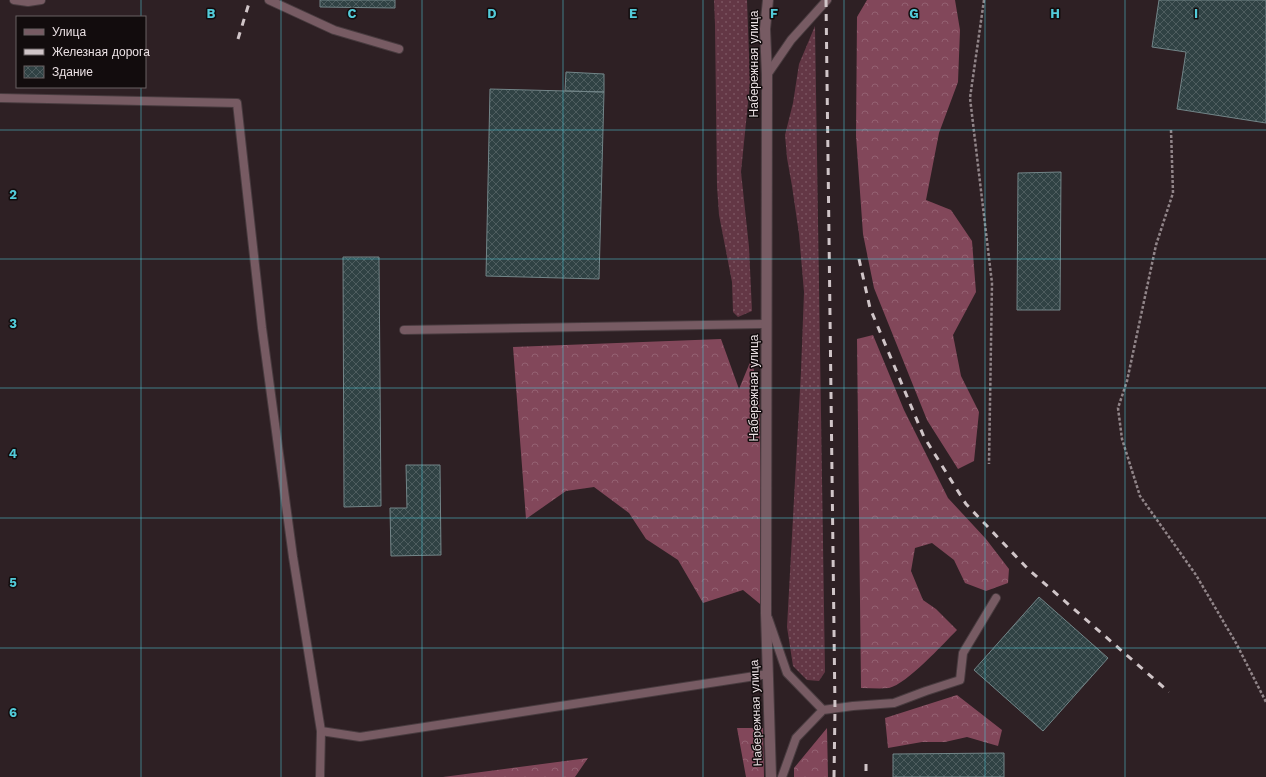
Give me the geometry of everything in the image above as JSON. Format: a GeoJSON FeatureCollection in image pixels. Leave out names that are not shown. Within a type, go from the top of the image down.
{"type":"FeatureCollection","features":[{"type":"Feature","properties":{"kind":"street","name":"Набережная улица"},"geometry":{"type":"LineString","coordinates":[[768,0],[765,29],[767,75],[766,613],[771,777]]}},
{"type":"Feature","properties":{"kind":"lane"},"geometry":{"type":"LineString","coordinates":[[14,0],[28,2],[41,0]]}},
{"type":"Feature","properties":{"kind":"lane"},"geometry":{"type":"LineString","coordinates":[[269,0],[334,30],[399,49]]}},
{"type":"Feature","properties":{"kind":"lane"},"geometry":{"type":"LineString","coordinates":[[767,75],[791,40],[827,0]]}},
{"type":"Feature","properties":{"kind":"lane"},"geometry":{"type":"LineString","coordinates":[[0,98],[237,103],[262,328],[293,557],[321,731],[320,777]]}},
{"type":"Feature","properties":{"kind":"lane"},"geometry":{"type":"LineString","coordinates":[[404,330],[767,324]]}},
{"type":"Feature","properties":{"kind":"lane"},"geometry":{"type":"LineString","coordinates":[[782,777],[796,738],[822,710],[894,703],[960,680],[963,653],[996,598]]}},
{"type":"Feature","properties":{"kind":"lane"},"geometry":{"type":"LineString","coordinates":[[766,613],[787,673],[822,710]]}},
{"type":"Feature","properties":{"kind":"lane"},"geometry":{"type":"LineString","coordinates":[[321,731],[360,737],[768,674]]}},
{"type":"Feature","properties":{"kind":"path"},"geometry":{"type":"LineString","coordinates":[[984,0],[970,98],[992,283],[990,464]]}},
{"type":"Feature","properties":{"kind":"path"},"geometry":{"type":"LineString","coordinates":[[1170,130],[1173,193],[1156,245],[1127,382],[1118,408],[1122,439],[1140,496],[1196,575],[1236,643],[1266,702]]}},
{"type":"Feature","properties":{"kind":"shaded area"},"geometry":{"type":"Polygon","coordinates":[[[714,0],[747,0],[750,83],[741,172],[749,247],[752,311],[738,317],[733,312],[732,282],[719,215],[717,186],[714,0]]]}},
{"type":"Feature","properties":{"kind":"shaded area"},"geometry":{"type":"Polygon","coordinates":[[[815,26],[825,672],[819,681],[807,680],[793,666],[787,627],[804,292],[799,234],[787,158],[785,135],[793,103],[799,64],[815,26]]]}},
{"type":"Feature","properties":{"kind":"green space"},"geometry":{"type":"Polygon","coordinates":[[[867,0],[955,0],[960,30],[958,82],[939,133],[926,200],[951,210],[972,241],[976,292],[953,335],[961,376],[979,412],[974,461],[958,469],[927,420],[874,288],[863,234],[856,136],[857,17],[867,0]]]}},
{"type":"Feature","properties":{"kind":"green space"},"geometry":{"type":"Polygon","coordinates":[[[873,335],[904,410],[948,498],[986,539],[1009,569],[1008,583],[986,591],[965,583],[954,560],[932,543],[915,548],[911,571],[923,600],[936,609],[957,630],[915,672],[897,685],[889,688],[861,688],[857,339],[873,335]]]}},
{"type":"Feature","properties":{"kind":"green space"},"geometry":{"type":"Polygon","coordinates":[[[721,339],[739,389],[751,360],[759,388],[761,478],[760,604],[743,590],[703,603],[678,560],[646,539],[629,513],[594,487],[566,491],[526,519],[513,347],[721,339]]]}},
{"type":"Feature","properties":{"kind":"green space"},"geometry":{"type":"Polygon","coordinates":[[[957,695],[1002,730],[998,746],[967,737],[945,742],[922,742],[888,748],[885,718],[957,695]]]}},
{"type":"Feature","properties":{"kind":"green space"},"geometry":{"type":"Polygon","coordinates":[[[737,728],[763,728],[764,777],[746,777],[737,728]]]}},
{"type":"Feature","properties":{"kind":"green space"},"geometry":{"type":"Polygon","coordinates":[[[827,728],[828,777],[794,777],[794,768],[827,728]]]}},
{"type":"Feature","properties":{"kind":"green space"},"geometry":{"type":"Polygon","coordinates":[[[588,758],[575,777],[443,777],[588,758]]]}},
{"type":"Feature","properties":{"kind":"building"},"geometry":{"type":"Polygon","coordinates":[[[320,0],[395,0],[395,8],[320,7],[320,0]]]}},
{"type":"Feature","properties":{"kind":"building"},"geometry":{"type":"Polygon","coordinates":[[[1159,0],[1266,0],[1266,123],[1177,109],[1186,52],[1152,47],[1159,0]]]}},
{"type":"Feature","properties":{"kind":"building"},"geometry":{"type":"Polygon","coordinates":[[[566,72],[604,74],[604,92],[565,91],[566,72]]]}},
{"type":"Feature","properties":{"kind":"building"},"geometry":{"type":"Polygon","coordinates":[[[490,89],[604,92],[599,279],[486,276],[490,89]]]}},
{"type":"Feature","properties":{"kind":"building"},"geometry":{"type":"Polygon","coordinates":[[[1061,172],[1060,310],[1017,310],[1018,173],[1061,172]]]}},
{"type":"Feature","properties":{"kind":"building"},"geometry":{"type":"Polygon","coordinates":[[[343,257],[379,257],[381,506],[344,507],[343,257]]]}},
{"type":"Feature","properties":{"kind":"building"},"geometry":{"type":"Polygon","coordinates":[[[406,465],[440,465],[441,555],[391,556],[390,508],[407,508],[406,465]]]}},
{"type":"Feature","properties":{"kind":"building"},"geometry":{"type":"Polygon","coordinates":[[[1039,597],[1108,658],[1043,731],[974,670],[1039,597]]]}},
{"type":"Feature","properties":{"kind":"building"},"geometry":{"type":"Polygon","coordinates":[[[1004,753],[1004,777],[893,777],[893,754],[1004,753]]]}},
{"type":"Feature","properties":{"kind":"railway"},"geometry":{"type":"LineString","coordinates":[[238,39],[250,0]]}},
{"type":"Feature","properties":{"kind":"railway"},"geometry":{"type":"LineString","coordinates":[[826,0],[835,709],[834,777]]}},
{"type":"Feature","properties":{"kind":"railway"},"geometry":{"type":"LineString","coordinates":[[859,259],[870,308],[924,437],[966,504],[1028,569],[1169,692]]}},
{"type":"Feature","properties":{"kind":"railway"},"geometry":{"type":"LineString","coordinates":[[866,764],[866,777]]}}]}
